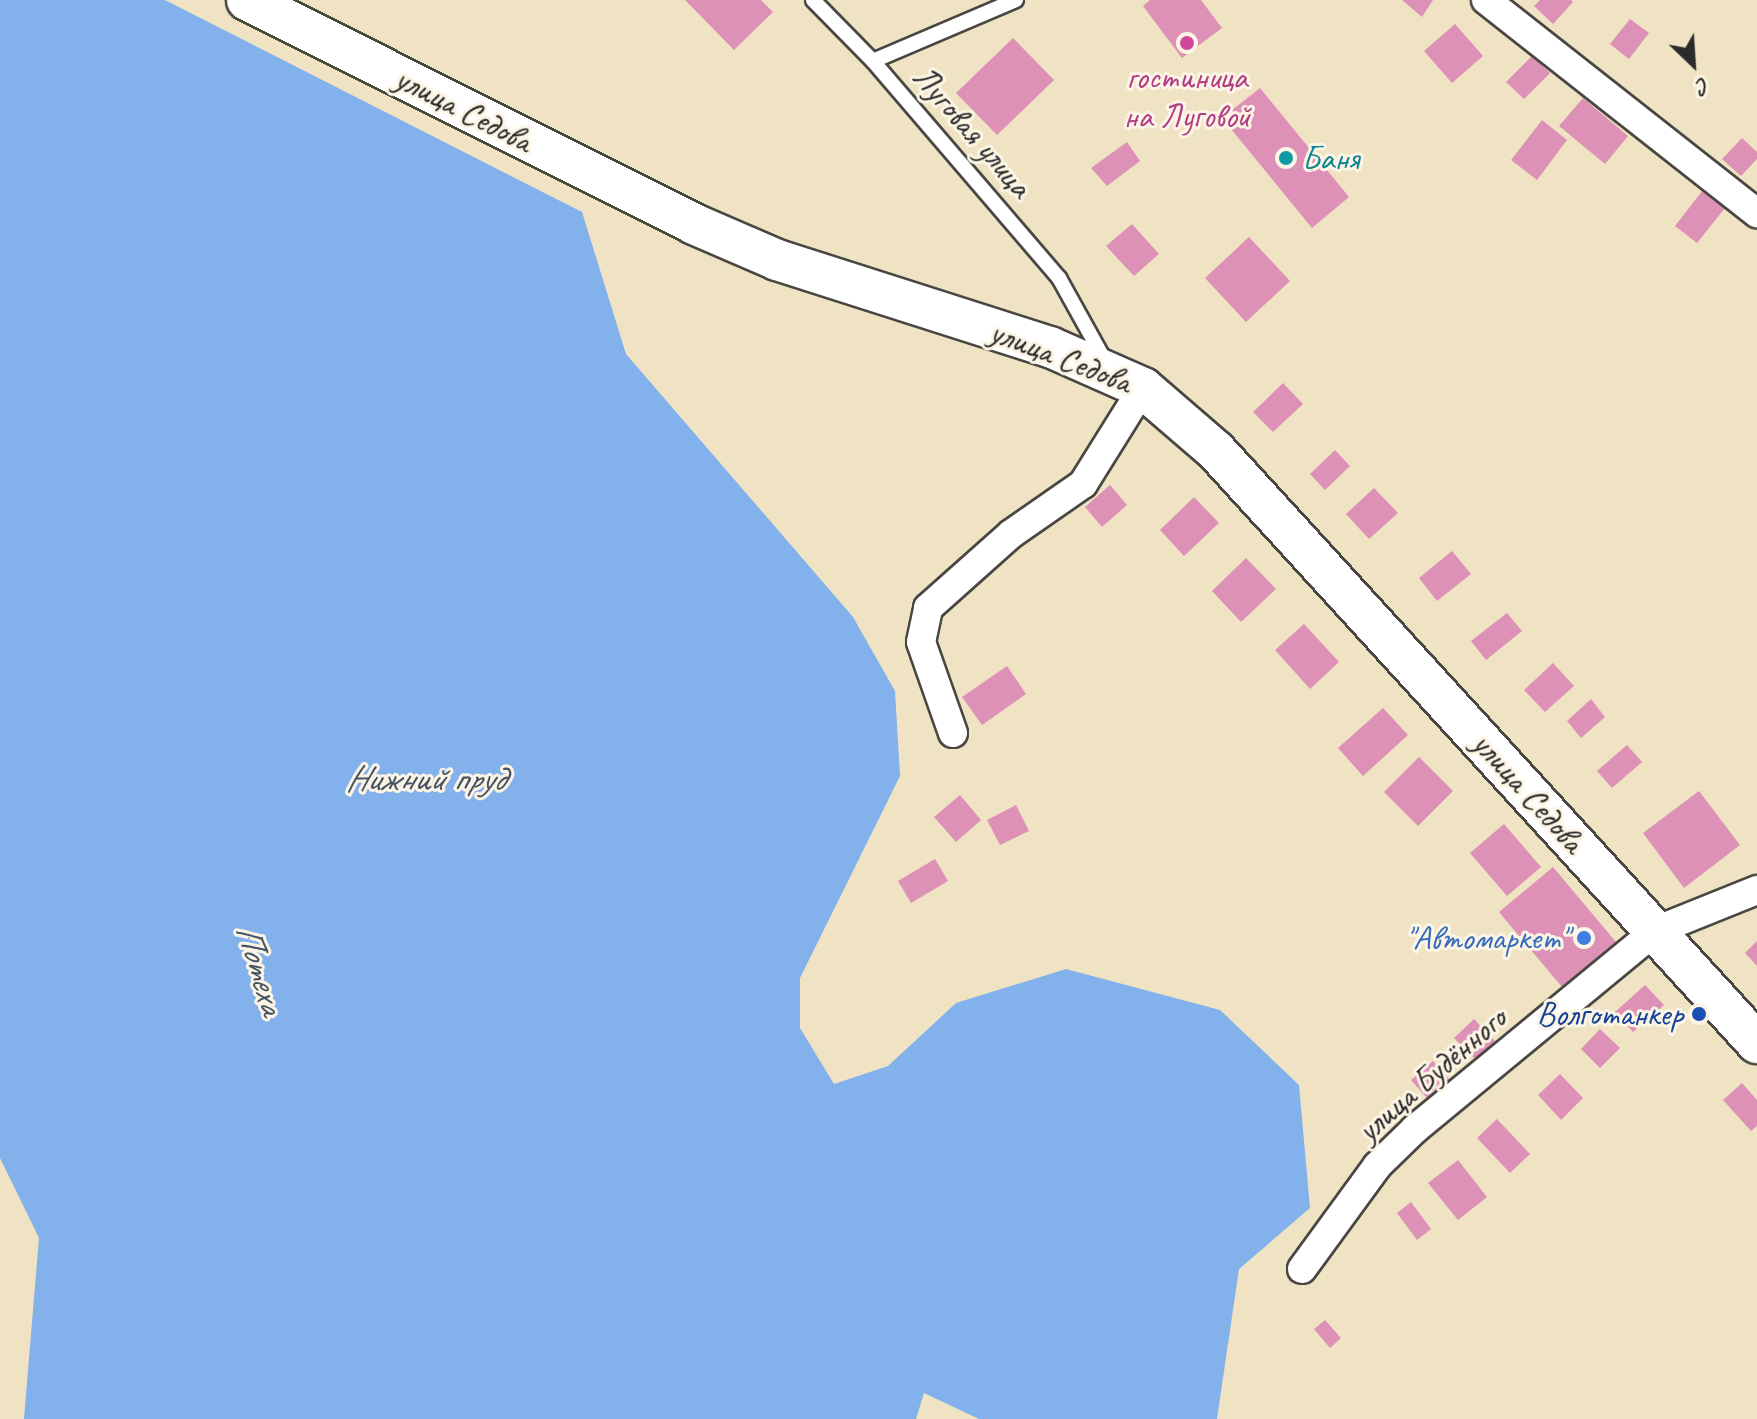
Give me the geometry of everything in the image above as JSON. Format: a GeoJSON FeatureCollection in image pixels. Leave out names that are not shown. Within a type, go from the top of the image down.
{"type":"FeatureCollection","features":[{"type":"Feature","properties":{"kind":"main road","name":"улица Седова"},"geometry":{"type":"LineString","coordinates":[[247,0],[694,224],[777,260],[1127,379],[1216,451],[1757,1043]]}},
{"type":"Feature","properties":{"kind":"street"},"geometry":{"type":"LineString","coordinates":[[1486,0],[1757,213]]}},
{"type":"Feature","properties":{"kind":"street"},"geometry":{"type":"LineString","coordinates":[[953,733],[921,642],[928,608],[1011,534],[1083,484],[1127,379]]}},
{"type":"Feature","properties":{"kind":"street","name":"улица Будённого"},"geometry":{"type":"LineString","coordinates":[[1302,1269],[1377,1166],[1415,1129],[1655,931],[1757,890]]}},
{"type":"Feature","properties":{"kind":"lane"},"geometry":{"type":"LineString","coordinates":[[813,0],[873,61]]}},
{"type":"Feature","properties":{"kind":"lane","name":"Луговая улица"},"geometry":{"type":"LineString","coordinates":[[1016,0],[873,61],[1059,278],[1127,379]]}},
{"type":"Feature","properties":{"kind":"water","name":"Нижний пруд"},"geometry":{"type":"Polygon","coordinates":[[[0,0],[165,0],[582,212],[626,354],[853,617],[895,691],[900,776],[800,978],[800,1028],[834,1084],[888,1066],[956,1003],[1066,969],[1220,1010],[1299,1085],[1310,1208],[1239,1269],[1217,1419],[979,1419],[924,1393],[916,1419],[24,1419],[39,1238],[0,1158],[0,0]]]}},
{"type":"Feature","properties":{"kind":"building"},"geometry":{"type":"Polygon","coordinates":[[[685,0],[761,0],[773,12],[734,50],[685,0]]]}},
{"type":"Feature","properties":{"kind":"building","name":"гостиница на Луговой"},"geometry":{"type":"Polygon","coordinates":[[[1150,0],[1201,0],[1222,28],[1182,58],[1143,6],[1150,0]]]}},
{"type":"Feature","properties":{"kind":"building"},"geometry":{"type":"Polygon","coordinates":[[[1402,0],[1433,0],[1422,17],[1402,0]]]}},
{"type":"Feature","properties":{"kind":"building"},"geometry":{"type":"Polygon","coordinates":[[[1540,0],[1573,2],[1553,24],[1534,6],[1540,0]]]}},
{"type":"Feature","properties":{"kind":"building"},"geometry":{"type":"Polygon","coordinates":[[[1630,19],[1649,33],[1629,59],[1610,44],[1630,19]]]}},
{"type":"Feature","properties":{"kind":"building"},"geometry":{"type":"Polygon","coordinates":[[[1455,24],[1483,56],[1452,83],[1424,51],[1455,24]]]}},
{"type":"Feature","properties":{"kind":"building"},"geometry":{"type":"Polygon","coordinates":[[[1013,38],[1054,80],[997,135],[956,93],[1013,38]]]}},
{"type":"Feature","properties":{"kind":"building"},"geometry":{"type":"Polygon","coordinates":[[[1532,56],[1550,73],[1524,99],[1506,82],[1532,56]]]}},
{"type":"Feature","properties":{"kind":"building","name":"Баня"},"geometry":{"type":"Polygon","coordinates":[[[1260,88],[1349,197],[1312,228],[1222,118],[1260,88]]]}},
{"type":"Feature","properties":{"kind":"building"},"geometry":{"type":"Polygon","coordinates":[[[1583,98],[1628,136],[1605,164],[1559,126],[1583,98]]]}},
{"type":"Feature","properties":{"kind":"building"},"geometry":{"type":"Polygon","coordinates":[[[1542,120],[1567,140],[1537,180],[1511,160],[1542,120]]]}},
{"type":"Feature","properties":{"kind":"building"},"geometry":{"type":"Polygon","coordinates":[[[1742,138],[1757,152],[1757,159],[1741,176],[1722,159],[1742,138]]]}},
{"type":"Feature","properties":{"kind":"building"},"geometry":{"type":"Polygon","coordinates":[[[1127,142],[1140,161],[1107,186],[1091,168],[1127,142]]]}},
{"type":"Feature","properties":{"kind":"building"},"geometry":{"type":"Polygon","coordinates":[[[1703,190],[1725,208],[1697,243],[1675,226],[1703,190]]]}},
{"type":"Feature","properties":{"kind":"building"},"geometry":{"type":"Polygon","coordinates":[[[1132,224],[1159,254],[1134,276],[1106,246],[1132,224]]]}},
{"type":"Feature","properties":{"kind":"building"},"geometry":{"type":"Polygon","coordinates":[[[1249,237],[1290,281],[1246,322],[1205,278],[1249,237]]]}},
{"type":"Feature","properties":{"kind":"building"},"geometry":{"type":"Polygon","coordinates":[[[1283,383],[1303,404],[1273,432],[1253,412],[1283,383]]]}},
{"type":"Feature","properties":{"kind":"building"},"geometry":{"type":"Polygon","coordinates":[[[1335,450],[1350,466],[1325,490],[1310,474],[1335,450]]]}},
{"type":"Feature","properties":{"kind":"building"},"geometry":{"type":"Polygon","coordinates":[[[1110,485],[1127,505],[1102,527],[1085,507],[1110,485]]]}},
{"type":"Feature","properties":{"kind":"building"},"geometry":{"type":"Polygon","coordinates":[[[1374,488],[1398,513],[1369,539],[1346,514],[1374,488]]]}},
{"type":"Feature","properties":{"kind":"building"},"geometry":{"type":"Polygon","coordinates":[[[1194,497],[1219,523],[1184,556],[1160,530],[1194,497]]]}},
{"type":"Feature","properties":{"kind":"building"},"geometry":{"type":"Polygon","coordinates":[[[1452,551],[1471,574],[1437,601],[1419,578],[1452,551]]]}},
{"type":"Feature","properties":{"kind":"building"},"geometry":{"type":"Polygon","coordinates":[[[1246,558],[1276,589],[1241,622],[1212,591],[1246,558]]]}},
{"type":"Feature","properties":{"kind":"building"},"geometry":{"type":"Polygon","coordinates":[[[1507,613],[1522,631],[1486,660],[1471,641],[1507,613]]]}},
{"type":"Feature","properties":{"kind":"building"},"geometry":{"type":"Polygon","coordinates":[[[1304,624],[1339,662],[1310,689],[1275,650],[1304,624]]]}},
{"type":"Feature","properties":{"kind":"building"},"geometry":{"type":"Polygon","coordinates":[[[1553,663],[1574,686],[1545,712],[1524,690],[1553,663]]]}},
{"type":"Feature","properties":{"kind":"building"},"geometry":{"type":"Polygon","coordinates":[[[1007,666],[1026,694],[982,725],[962,697],[1007,666]]]}},
{"type":"Feature","properties":{"kind":"building"},"geometry":{"type":"Polygon","coordinates":[[[1591,699],[1605,717],[1581,738],[1567,721],[1591,699]]]}},
{"type":"Feature","properties":{"kind":"building"},"geometry":{"type":"Polygon","coordinates":[[[1383,708],[1408,735],[1363,776],[1338,748],[1383,708]]]}},
{"type":"Feature","properties":{"kind":"building"},"geometry":{"type":"Polygon","coordinates":[[[1627,745],[1642,762],[1612,788],[1597,771],[1627,745]]]}},
{"type":"Feature","properties":{"kind":"building"},"geometry":{"type":"Polygon","coordinates":[[[1419,757],[1453,791],[1418,826],[1384,792],[1419,757]]]}},
{"type":"Feature","properties":{"kind":"building"},"geometry":{"type":"Polygon","coordinates":[[[1699,791],[1740,845],[1684,888],[1643,833],[1699,791]]]}},
{"type":"Feature","properties":{"kind":"building"},"geometry":{"type":"Polygon","coordinates":[[[960,795],[981,820],[956,842],[934,817],[960,795]]]}},
{"type":"Feature","properties":{"kind":"building"},"geometry":{"type":"Polygon","coordinates":[[[1016,805],[1029,831],[1000,845],[987,820],[1016,805]]]}},
{"type":"Feature","properties":{"kind":"building"},"geometry":{"type":"Polygon","coordinates":[[[1504,824],[1541,867],[1507,896],[1470,853],[1504,824]]]}},
{"type":"Feature","properties":{"kind":"building"},"geometry":{"type":"Polygon","coordinates":[[[935,859],[948,881],[911,903],[898,881],[935,859]]]}},
{"type":"Feature","properties":{"kind":"building"},"geometry":{"type":"Polygon","coordinates":[[[1553,867],[1616,942],[1562,987],[1499,912],[1553,867]]]}},
{"type":"Feature","properties":{"kind":"building"},"geometry":{"type":"Polygon","coordinates":[[[1757,941],[1757,966],[1745,953],[1757,941]]]}},
{"type":"Feature","properties":{"kind":"building"},"geometry":{"type":"Polygon","coordinates":[[[1645,985],[1664,1005],[1633,1032],[1615,1012],[1645,985]]]}},
{"type":"Feature","properties":{"kind":"building"},"geometry":{"type":"Polygon","coordinates":[[[1474,1019],[1495,1041],[1476,1060],[1454,1038],[1474,1019]]]}},
{"type":"Feature","properties":{"kind":"building"},"geometry":{"type":"Polygon","coordinates":[[[1600,1029],[1620,1048],[1600,1068],[1581,1049],[1600,1029]]]}},
{"type":"Feature","properties":{"kind":"building"},"geometry":{"type":"Polygon","coordinates":[[[1433,1061],[1449,1079],[1427,1098],[1411,1080],[1433,1061]]]}},
{"type":"Feature","properties":{"kind":"building"},"geometry":{"type":"Polygon","coordinates":[[[1560,1074],[1583,1098],[1561,1120],[1538,1095],[1560,1074]]]}},
{"type":"Feature","properties":{"kind":"building"},"geometry":{"type":"Polygon","coordinates":[[[1742,1083],[1757,1100],[1757,1126],[1751,1131],[1723,1100],[1742,1083]]]}},
{"type":"Feature","properties":{"kind":"building"},"geometry":{"type":"Polygon","coordinates":[[[1497,1119],[1530,1154],[1510,1173],[1477,1138],[1497,1119]]]}},
{"type":"Feature","properties":{"kind":"building"},"geometry":{"type":"Polygon","coordinates":[[[1458,1160],[1487,1197],[1458,1220],[1428,1183],[1458,1160]]]}},
{"type":"Feature","properties":{"kind":"building"},"geometry":{"type":"Polygon","coordinates":[[[1411,1202],[1431,1229],[1417,1240],[1397,1213],[1411,1202]]]}},
{"type":"Feature","properties":{"kind":"building"},"geometry":{"type":"Polygon","coordinates":[[[1325,1320],[1341,1338],[1330,1348],[1314,1329],[1325,1320]]]}},
{"type":"Feature","properties":{"kind":"place","name":"гостиница на Луговой"},"geometry":{"type":"Point","coordinates":[1187,43]}},
{"type":"Feature","properties":{"kind":"place","name":"Баня"},"geometry":{"type":"Point","coordinates":[1286,158]}},
{"type":"Feature","properties":{"kind":"place","name":"\"Автомаркет\""},"geometry":{"type":"Point","coordinates":[1584,938]}},
{"type":"Feature","properties":{"kind":"place","name":"Волготанкер"},"geometry":{"type":"Point","coordinates":[1699,1014]}},
{"type":"Feature","properties":{"kind":"water label","name":"Потеха"},"geometry":{"type":"Point","coordinates":[260,969]}}]}
